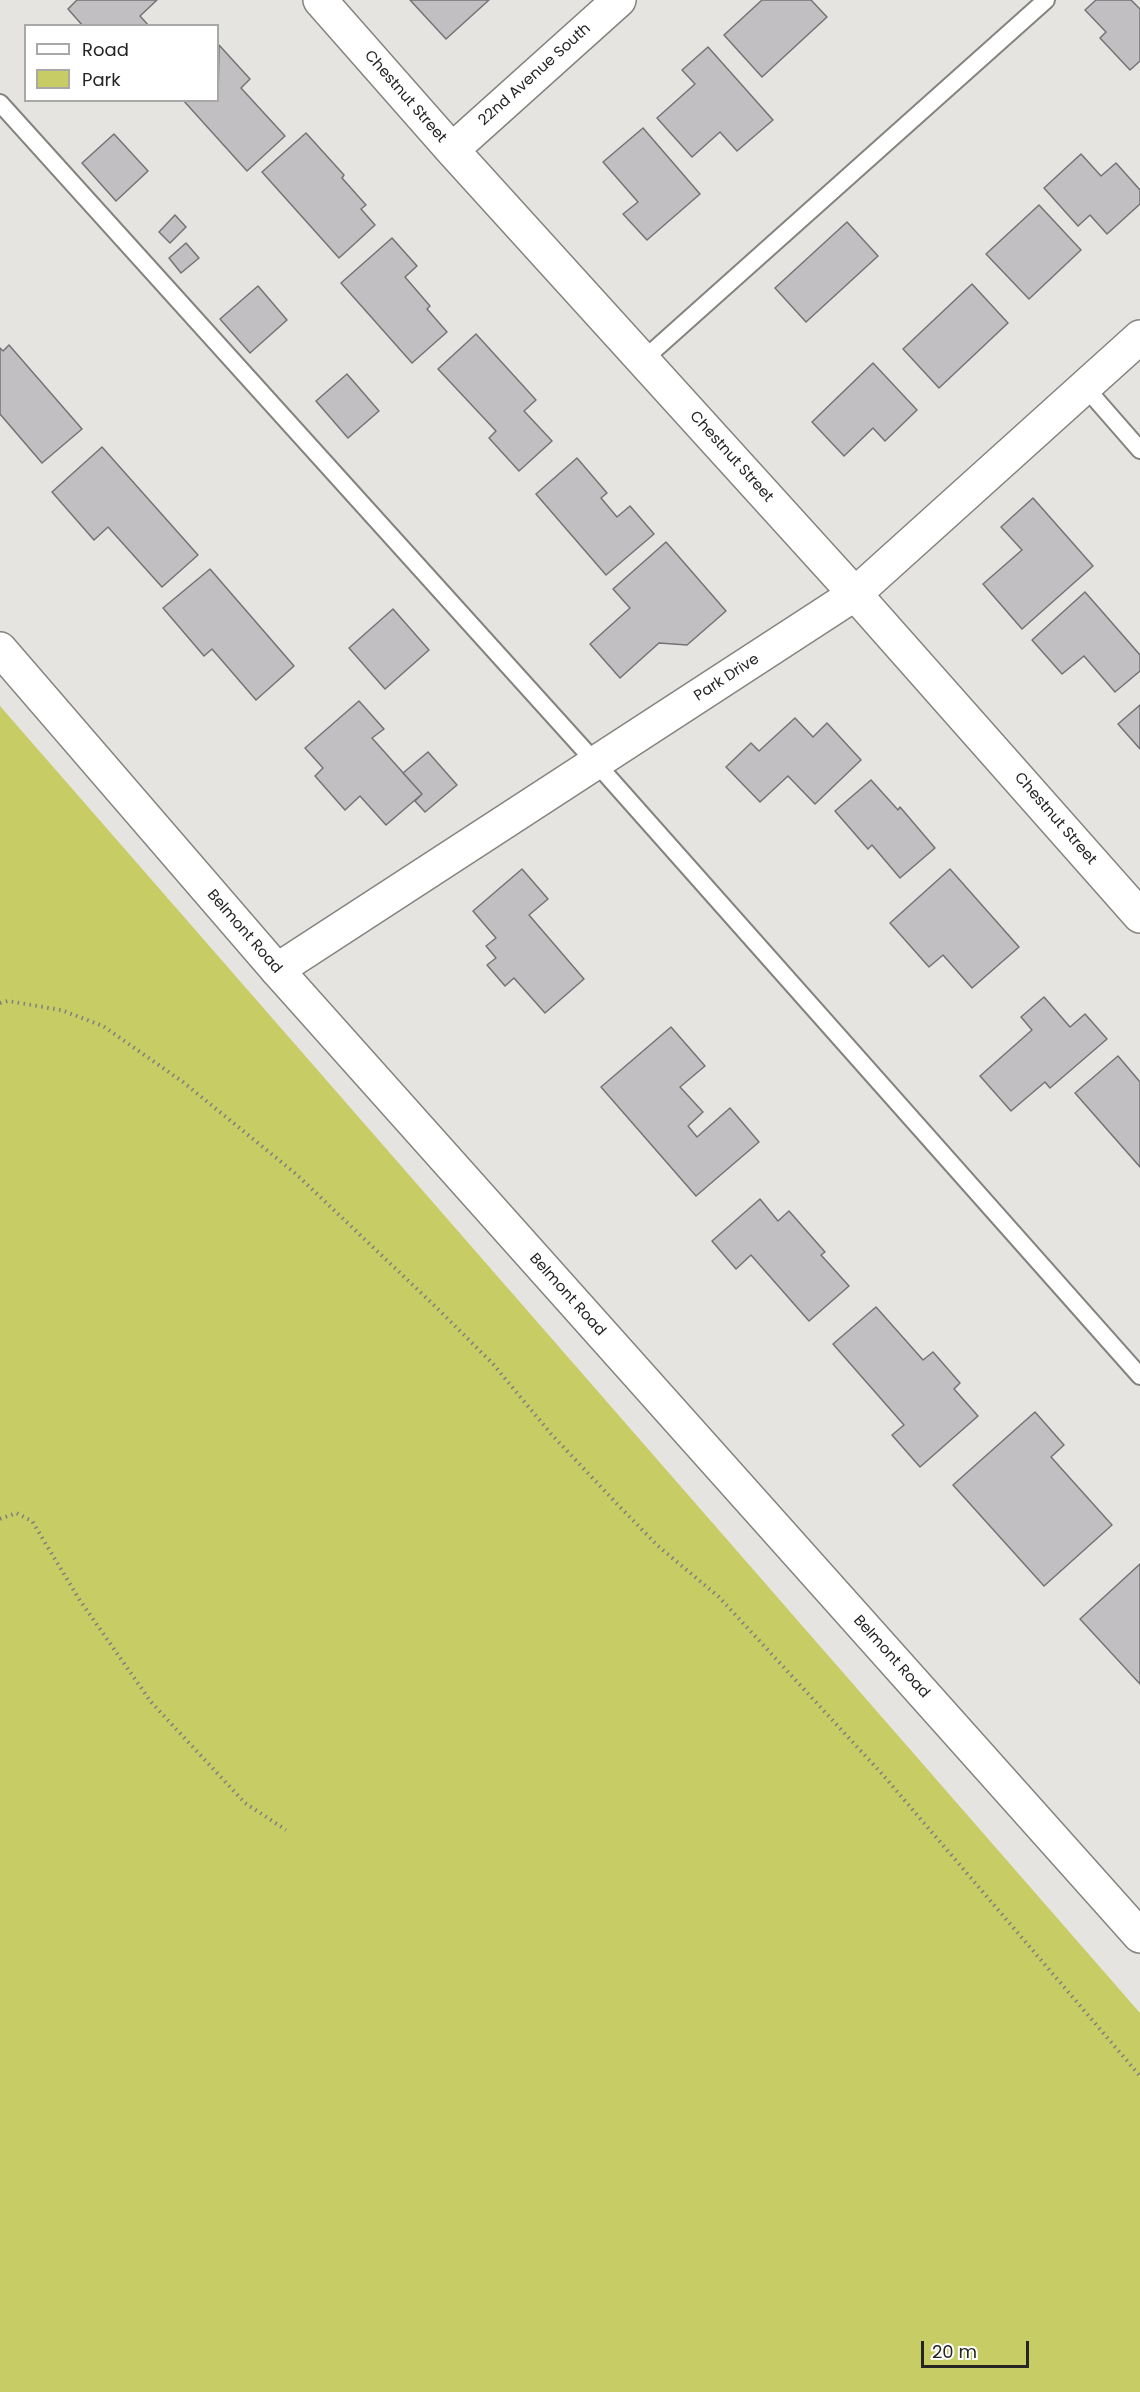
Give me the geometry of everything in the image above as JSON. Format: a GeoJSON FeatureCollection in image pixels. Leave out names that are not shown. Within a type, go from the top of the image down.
{"type":"FeatureCollection","features":[{"type":"Feature","properties":{"kind":"street","name":"Chestnut Street"},"geometry":{"type":"LineString","coordinates":[[320,0],[452,150],[855,594],[1140,916]]}},
{"type":"Feature","properties":{"kind":"street","name":"22nd Avenue South"},"geometry":{"type":"LineString","coordinates":[[452,150],[619,0]]}},
{"type":"Feature","properties":{"kind":"street","name":"Park Drive"},"geometry":{"type":"LineString","coordinates":[[277,970],[855,594],[1140,337]]}},
{"type":"Feature","properties":{"kind":"street","name":"Belmont Road"},"geometry":{"type":"LineString","coordinates":[[0,649],[277,970],[1140,1936]]}},
{"type":"Feature","properties":{"kind":"lane"},"geometry":{"type":"LineString","coordinates":[[643,360],[1046,0]]}},
{"type":"Feature","properties":{"kind":"lane"},"geometry":{"type":"LineString","coordinates":[[0,104],[596,763],[1140,1376]]}},
{"type":"Feature","properties":{"kind":"lane"},"geometry":{"type":"LineString","coordinates":[[1084,387],[1140,450]]}},
{"type":"Feature","properties":{"kind":"path"},"geometry":{"type":"LineString","coordinates":[[0,1003],[8,1001],[61,1010],[103,1026],[183,1082],[296,1174],[493,1364],[552,1435],[658,1546],[686,1567],[719,1598],[883,1775],[1140,2076]]}},
{"type":"Feature","properties":{"kind":"path"},"geometry":{"type":"LineString","coordinates":[[0,1519],[16,1513],[32,1521],[79,1599],[151,1702],[245,1803],[286,1830]]}},
{"type":"Feature","properties":{"kind":"green space"},"geometry":{"type":"Polygon","coordinates":[[[0,706],[1140,2013],[1140,2392],[0,2392],[0,706]]]}},
{"type":"Feature","properties":{"kind":"building"},"geometry":{"type":"Polygon","coordinates":[[[77,0],[157,0],[140,16],[147,24],[81,24],[68,9],[77,0]]]}},
{"type":"Feature","properties":{"kind":"building"},"geometry":{"type":"Polygon","coordinates":[[[410,0],[489,0],[446,39],[410,0]]]}},
{"type":"Feature","properties":{"kind":"building"},"geometry":{"type":"Polygon","coordinates":[[[762,0],[811,0],[827,17],[762,77],[724,35],[762,0]]]}},
{"type":"Feature","properties":{"kind":"building"},"geometry":{"type":"Polygon","coordinates":[[[1096,0],[1131,0],[1140,9],[1140,61],[1130,70],[1100,38],[1106,32],[1085,10],[1096,0]]]}},
{"type":"Feature","properties":{"kind":"building"},"geometry":{"type":"Polygon","coordinates":[[[219,45],[250,79],[241,88],[285,136],[247,171],[185,102],[219,102],[219,45]]]}},
{"type":"Feature","properties":{"kind":"building"},"geometry":{"type":"Polygon","coordinates":[[[708,47],[773,120],[737,151],[720,132],[692,157],[657,118],[695,84],[682,70],[708,47]]]}},
{"type":"Feature","properties":{"kind":"building"},"geometry":{"type":"Polygon","coordinates":[[[643,128],[700,194],[647,240],[623,214],[638,202],[603,162],[643,128]]]}},
{"type":"Feature","properties":{"kind":"building"},"geometry":{"type":"Polygon","coordinates":[[[306,133],[344,175],[342,178],[366,205],[361,209],[375,225],[339,258],[262,172],[306,133]]]}},
{"type":"Feature","properties":{"kind":"building"},"geometry":{"type":"Polygon","coordinates":[[[114,134],[148,171],[116,201],[82,163],[114,134]]]}},
{"type":"Feature","properties":{"kind":"building"},"geometry":{"type":"Polygon","coordinates":[[[1081,154],[1101,176],[1116,163],[1140,190],[1140,204],[1107,234],[1090,215],[1078,226],[1044,188],[1081,154]]]}},
{"type":"Feature","properties":{"kind":"building"},"geometry":{"type":"Polygon","coordinates":[[[1039,205],[1081,250],[1029,299],[986,254],[1039,205]]]}},
{"type":"Feature","properties":{"kind":"building"},"geometry":{"type":"Polygon","coordinates":[[[175,215],[186,227],[170,243],[159,232],[175,215]]]}},
{"type":"Feature","properties":{"kind":"building"},"geometry":{"type":"Polygon","coordinates":[[[847,222],[878,256],[806,322],[775,288],[847,222]]]}},
{"type":"Feature","properties":{"kind":"building"},"geometry":{"type":"Polygon","coordinates":[[[392,238],[417,266],[405,277],[430,306],[427,309],[447,332],[412,363],[341,283],[392,238]]]}},
{"type":"Feature","properties":{"kind":"building"},"geometry":{"type":"Polygon","coordinates":[[[186,243],[199,258],[181,273],[169,258],[186,243]]]}},
{"type":"Feature","properties":{"kind":"building"},"geometry":{"type":"Polygon","coordinates":[[[972,284],[1008,323],[939,388],[903,349],[972,284]]]}},
{"type":"Feature","properties":{"kind":"building"},"geometry":{"type":"Polygon","coordinates":[[[258,286],[287,320],[250,353],[220,319],[258,286]]]}},
{"type":"Feature","properties":{"kind":"building"},"geometry":{"type":"Polygon","coordinates":[[[476,334],[536,400],[524,411],[552,441],[519,471],[489,438],[496,431],[438,369],[476,334]]]}},
{"type":"Feature","properties":{"kind":"building"},"geometry":{"type":"Polygon","coordinates":[[[9,345],[82,429],[42,463],[0,414],[0,348],[3,351],[9,345]]]}},
{"type":"Feature","properties":{"kind":"building"},"geometry":{"type":"Polygon","coordinates":[[[873,363],[917,410],[885,441],[873,428],[844,456],[812,422],[873,363]]]}},
{"type":"Feature","properties":{"kind":"building"},"geometry":{"type":"Polygon","coordinates":[[[347,374],[379,411],[348,438],[316,401],[347,374]]]}},
{"type":"Feature","properties":{"kind":"building"},"geometry":{"type":"Polygon","coordinates":[[[102,447],[198,555],[162,587],[108,527],[94,540],[52,492],[102,447]]]}},
{"type":"Feature","properties":{"kind":"building"},"geometry":{"type":"Polygon","coordinates":[[[577,458],[607,493],[601,498],[617,517],[630,506],[654,534],[606,575],[536,494],[577,458]]]}},
{"type":"Feature","properties":{"kind":"building"},"geometry":{"type":"Polygon","coordinates":[[[1033,498],[1093,566],[1022,629],[983,584],[1022,550],[1001,527],[1033,498]]]}},
{"type":"Feature","properties":{"kind":"building"},"geometry":{"type":"Polygon","coordinates":[[[666,542],[726,611],[687,645],[659,643],[620,678],[590,644],[630,608],[613,589],[666,542]]]}},
{"type":"Feature","properties":{"kind":"building"},"geometry":{"type":"Polygon","coordinates":[[[210,569],[294,666],[256,700],[212,649],[204,656],[163,608],[210,569]]]}},
{"type":"Feature","properties":{"kind":"building"},"geometry":{"type":"Polygon","coordinates":[[[1085,592],[1140,655],[1140,671],[1115,692],[1084,656],[1062,674],[1032,640],[1085,592]]]}},
{"type":"Feature","properties":{"kind":"building"},"geometry":{"type":"Polygon","coordinates":[[[393,609],[429,650],[385,689],[349,648],[393,609]]]}},
{"type":"Feature","properties":{"kind":"building"},"geometry":{"type":"Polygon","coordinates":[[[359,701],[384,729],[372,738],[422,794],[386,825],[360,796],[345,810],[315,776],[323,768],[305,748],[359,701]]]}},
{"type":"Feature","properties":{"kind":"building"},"geometry":{"type":"Polygon","coordinates":[[[1140,705],[1140,749],[1118,724],[1140,705]]]}},
{"type":"Feature","properties":{"kind":"building"},"geometry":{"type":"Polygon","coordinates":[[[795,718],[813,737],[827,723],[861,760],[815,804],[788,776],[760,802],[726,767],[751,743],[759,751],[795,718]]]}},
{"type":"Feature","properties":{"kind":"building"},"geometry":{"type":"Polygon","coordinates":[[[428,752],[457,785],[425,812],[415,801],[422,794],[403,773],[428,752]]]}},
{"type":"Feature","properties":{"kind":"building"},"geometry":{"type":"Polygon","coordinates":[[[871,780],[898,810],[900,807],[935,848],[900,878],[872,845],[868,849],[835,811],[871,780]]]}},
{"type":"Feature","properties":{"kind":"building"},"geometry":{"type":"Polygon","coordinates":[[[522,869],[548,899],[529,915],[584,979],[545,1013],[514,978],[505,986],[487,965],[496,958],[486,946],[496,938],[473,911],[522,869]]]}},
{"type":"Feature","properties":{"kind":"building"},"geometry":{"type":"Polygon","coordinates":[[[950,869],[1019,947],[972,988],[943,955],[929,967],[890,923],[950,869]]]}},
{"type":"Feature","properties":{"kind":"building"},"geometry":{"type":"Polygon","coordinates":[[[1044,997],[1070,1027],[1085,1014],[1107,1039],[1050,1088],[1045,1082],[1011,1111],[980,1076],[1032,1030],[1021,1017],[1044,997]]]}},
{"type":"Feature","properties":{"kind":"building"},"geometry":{"type":"Polygon","coordinates":[[[671,1027],[705,1066],[680,1087],[703,1112],[688,1126],[697,1137],[730,1108],[759,1142],[696,1196],[601,1087],[671,1027]]]}},
{"type":"Feature","properties":{"kind":"building"},"geometry":{"type":"Polygon","coordinates":[[[1118,1056],[1140,1082],[1140,1167],[1075,1093],[1118,1056]]]}},
{"type":"Feature","properties":{"kind":"building"},"geometry":{"type":"Polygon","coordinates":[[[760,1199],[778,1221],[789,1211],[825,1252],[821,1255],[849,1286],[809,1321],[751,1255],[736,1269],[712,1241],[760,1199]]]}},
{"type":"Feature","properties":{"kind":"building"},"geometry":{"type":"Polygon","coordinates":[[[876,1307],[923,1360],[933,1352],[960,1383],[954,1389],[978,1416],[920,1467],[892,1435],[904,1425],[833,1344],[876,1307]]]}},
{"type":"Feature","properties":{"kind":"building"},"geometry":{"type":"Polygon","coordinates":[[[1035,1412],[1064,1445],[1051,1457],[1112,1525],[1044,1586],[953,1485],[1035,1412]]]}},
{"type":"Feature","properties":{"kind":"building"},"geometry":{"type":"Polygon","coordinates":[[[1140,1564],[1140,1684],[1080,1619],[1140,1564]]]}}]}
